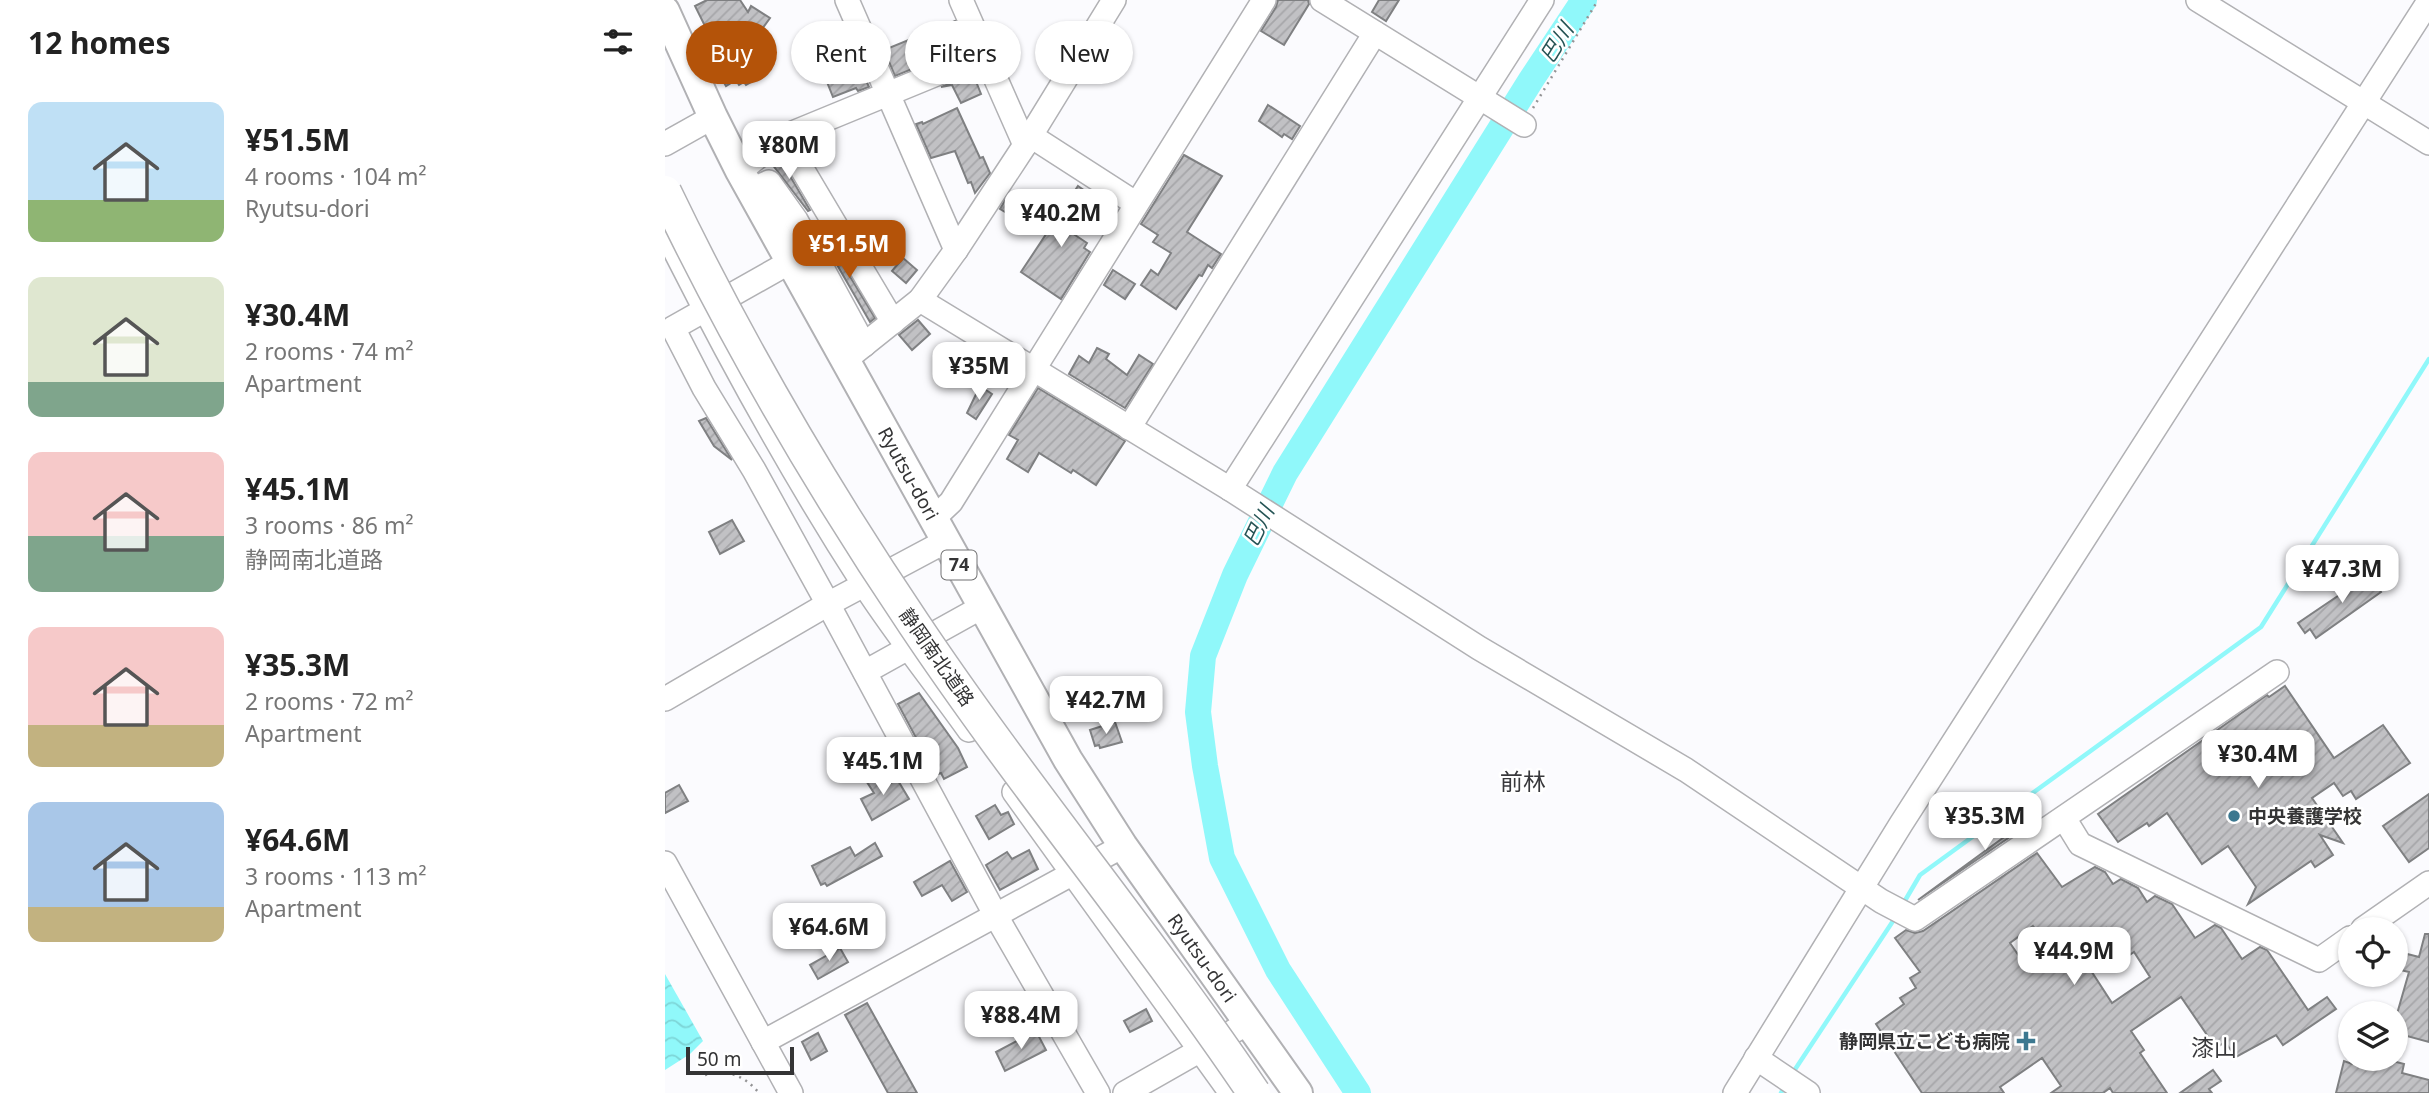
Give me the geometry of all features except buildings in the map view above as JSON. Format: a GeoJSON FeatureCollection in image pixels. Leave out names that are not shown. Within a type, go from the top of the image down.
{"type":"FeatureCollection","features":[{"type":"Feature","properties":{"kind":"highway","name":"静岡南北道路"},"geometry":{"type":"LineString","coordinates":[[665,192],[727,314],[838,508],[914,624],[1254,1093]]}},
{"type":"Feature","properties":{"kind":"highway","name":"静岡南北道路"},"geometry":{"type":"LineString","coordinates":[[665,210],[770,409],[892,605],[1244,1093]]}},
{"type":"Feature","properties":{"kind":"main road","name":"Ryutsu-dori"},"geometry":{"type":"LineString","coordinates":[[665,11],[713,117],[746,181],[790,262],[855,353],[939,530],[1067,760],[1123,846],[1298,1093]]}},
{"type":"Feature","properties":{"kind":"street"},"geometry":{"type":"LineString","coordinates":[[847,0],[956,250]]}},
{"type":"Feature","properties":{"kind":"street"},"geometry":{"type":"LineString","coordinates":[[961,0],[970,21]]}},
{"type":"Feature","properties":{"kind":"street"},"geometry":{"type":"LineString","coordinates":[[746,181],[769,181],[796,220],[855,353],[920,300],[1028,140],[1114,0]]}},
{"type":"Feature","properties":{"kind":"street"},"geometry":{"type":"LineString","coordinates":[[665,699],[864,584],[939,530],[951,502],[1263,0]]}},
{"type":"Feature","properties":{"kind":"street"},"geometry":{"type":"LineString","coordinates":[[1322,0],[1524,125]]}},
{"type":"Feature","properties":{"kind":"street"},"geometry":{"type":"LineString","coordinates":[[1230,489],[1542,0]]}},
{"type":"Feature","properties":{"kind":"street"},"geometry":{"type":"LineString","coordinates":[[2198,0],[2429,143]]}},
{"type":"Feature","properties":{"kind":"street"},"geometry":{"type":"LineString","coordinates":[[1735,1093],[1972,713],[2429,1]]}},
{"type":"Feature","properties":{"kind":"street"},"geometry":{"type":"LineString","coordinates":[[1129,428],[1375,33]]}},
{"type":"Feature","properties":{"kind":"street"},"geometry":{"type":"LineString","coordinates":[[746,181],[783,137],[910,84]]}},
{"type":"Feature","properties":{"kind":"street"},"geometry":{"type":"LineString","coordinates":[[1000,84],[1028,140],[1135,203]]}},
{"type":"Feature","properties":{"kind":"street"},"geometry":{"type":"LineString","coordinates":[[665,144],[713,117]]}},
{"type":"Feature","properties":{"kind":"street"},"geometry":{"type":"LineString","coordinates":[[783,137],[893,321]]}},
{"type":"Feature","properties":{"kind":"street"},"geometry":{"type":"LineString","coordinates":[[665,231],[704,310],[773,433],[864,584],[1231,1093]]}},
{"type":"Feature","properties":{"kind":"street"},"geometry":{"type":"LineString","coordinates":[[790,262],[704,310],[668,325],[754,470],[996,916],[1098,1093]]}},
{"type":"Feature","properties":{"kind":"street"},"geometry":{"type":"LineString","coordinates":[[920,300],[1230,489],[1479,649],[1686,770],[1881,901],[1915,919],[2277,672]]}},
{"type":"Feature","properties":{"kind":"street"},"geometry":{"type":"LineString","coordinates":[[865,672],[982,607]]}},
{"type":"Feature","properties":{"kind":"street"},"geometry":{"type":"LineString","coordinates":[[2064,818],[2080,844],[2319,960],[2338,947]]}},
{"type":"Feature","properties":{"kind":"street"},"geometry":{"type":"LineString","coordinates":[[763,1042],[1123,846]]}},
{"type":"Feature","properties":{"kind":"street"},"geometry":{"type":"LineString","coordinates":[[665,863],[791,1093]]}},
{"type":"Feature","properties":{"kind":"street"},"geometry":{"type":"LineString","coordinates":[[2380,917],[2429,883]]}},
{"type":"Feature","properties":{"kind":"street"},"geometry":{"type":"LineString","coordinates":[[1125,1093],[1248,1023]]}},
{"type":"Feature","properties":{"kind":"street"},"geometry":{"type":"LineString","coordinates":[[1756,1058],[1807,1091]]}},
{"type":"Feature","properties":{"kind":"path"},"geometry":{"type":"LineString","coordinates":[[1524,125],[1598,0]]}},
{"type":"Feature","properties":{"kind":"path"},"geometry":{"type":"LineString","coordinates":[[705,1075],[717,1072],[732,1073],[747,1080],[759,1093]]}},
{"type":"Feature","properties":{"kind":"water"},"geometry":{"type":"Polygon","coordinates":[[[665,974],[703,1041],[690,1054],[665,1070],[665,974]]]}},
{"type":"Feature","properties":{"kind":"waterway","name":"巴川"},"geometry":{"type":"LineString","coordinates":[[1358,1093],[1278,970],[1222,858],[1198,712],[1203,656],[1235,575],[1285,473],[1584,0]]}},
{"type":"Feature","properties":{"kind":"waterway"},"geometry":{"type":"LineString","coordinates":[[1903,904],[1920,875],[2261,627],[2429,359]]}},
{"type":"Feature","properties":{"kind":"waterway"},"geometry":{"type":"LineString","coordinates":[[1792,1074],[1895,918]]}},
{"type":"Feature","properties":{"kind":"waterway"},"geometry":{"type":"LineString","coordinates":[[1781,1093],[1785,1085]]}},
{"type":"Feature","properties":{"kind":"place","name":"中央養護学校"},"geometry":{"type":"Point","coordinates":[2234,816]}},
{"type":"Feature","properties":{"kind":"place","name":"静岡県立こども病院"},"geometry":{"type":"Point","coordinates":[2026,1041]}},
{"type":"Feature","properties":{"kind":"district","name":"前林"},"geometry":{"type":"Point","coordinates":[1523,782]}},
{"type":"Feature","properties":{"kind":"district","name":"漆山"},"geometry":{"type":"Point","coordinates":[2214,1048]}}]}
